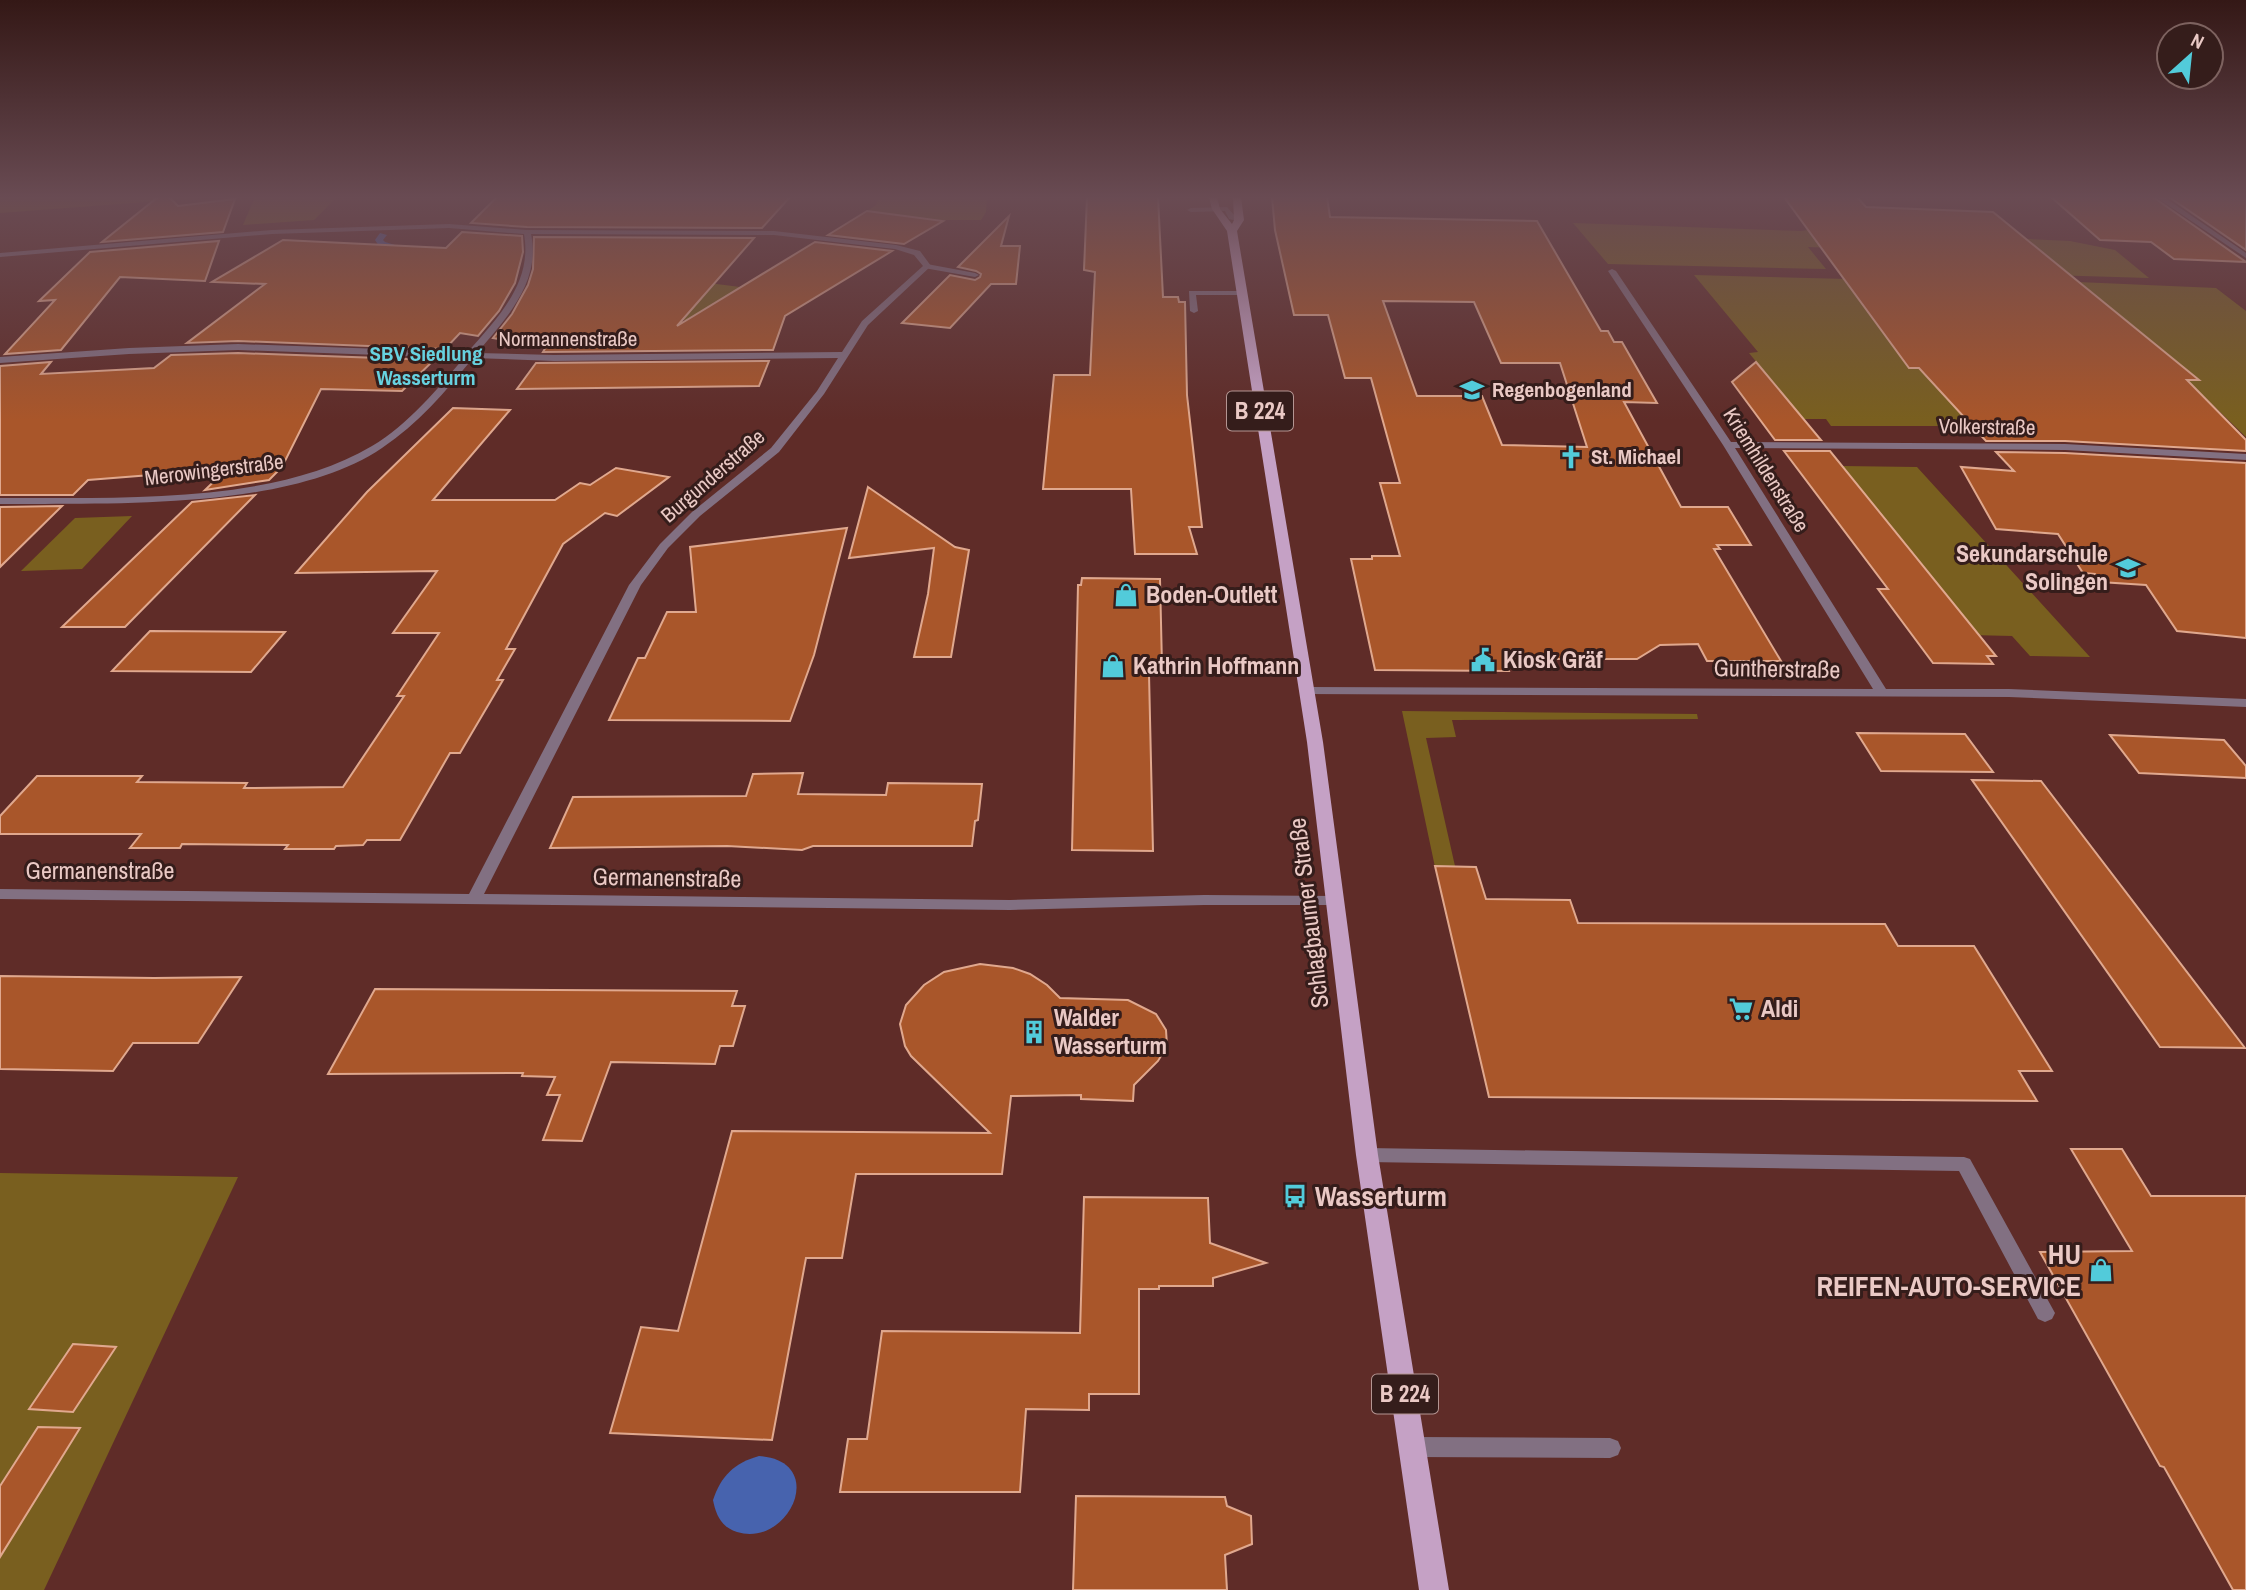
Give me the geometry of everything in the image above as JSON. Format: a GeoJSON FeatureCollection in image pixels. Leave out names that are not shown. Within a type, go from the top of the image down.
{"type":"FeatureCollection","features":[{"type":"Feature","properties":{"kind":"main road","name":"Schlagbaumer Straße"},"geometry":{"type":"LineString","coordinates":[[1240,271],[1322,783],[1334,901],[1367,1155],[1434,1590]]}},
{"type":"Feature","properties":{"kind":"street","name":"Merowingerstraße"},"geometry":{"type":"LineString","coordinates":[[0,501],[139,498],[237,490],[274,485],[328,471],[373,450],[400,431],[471,355],[508,310],[526,281],[528,271]]}},
{"type":"Feature","properties":{"kind":"street","name":"Burgunderstraße"},"geometry":{"type":"LineString","coordinates":[[475,898],[635,585],[663,546],[775,450],[821,392],[865,323],[921,271]]}},
{"type":"Feature","properties":{"kind":"street"},"geometry":{"type":"LineString","coordinates":[[955,271],[975,275]]}},
{"type":"Feature","properties":{"kind":"street","name":"Kriemhildenstraße"},"geometry":{"type":"LineString","coordinates":[[1612,271],[1728,445],[1882,693]]}},
{"type":"Feature","properties":{"kind":"street"},"geometry":{"type":"LineString","coordinates":[[1194,311],[1192,293],[1242,293]]}},
{"type":"Feature","properties":{"kind":"street","name":"Normannenstraße"},"geometry":{"type":"LineString","coordinates":[[0,360],[238,347],[554,358],[843,355]]}},
{"type":"Feature","properties":{"kind":"street","name":"Volkerstraße"},"geometry":{"type":"LineString","coordinates":[[1728,445],[2064,447],[2246,457]]}},
{"type":"Feature","properties":{"kind":"street","name":"Guntherstraße"},"geometry":{"type":"LineString","coordinates":[[1306,691],[2008,693],[2246,703]]}},
{"type":"Feature","properties":{"kind":"street","name":"Germanenstraße"},"geometry":{"type":"LineString","coordinates":[[0,894],[1010,905],[1334,901]]}},
{"type":"Feature","properties":{"kind":"street"},"geometry":{"type":"LineString","coordinates":[[1367,1155],[1964,1164],[2045,1313]]}},
{"type":"Feature","properties":{"kind":"street"},"geometry":{"type":"LineString","coordinates":[[1413,1447],[1610,1448]]}},
{"type":"Feature","properties":{"kind":"shaded area"},"geometry":{"type":"Polygon","coordinates":[[[1974,271],[2141,271],[2149,278],[1974,271]]]}},
{"type":"Feature","properties":{"kind":"shaded area"},"geometry":{"type":"Polygon","coordinates":[[[1694,275],[1848,279],[1909,368],[1919,368],[1973,426],[1831,426],[1826,419],[1803,419],[1749,353],[1758,352],[1694,275]]]}},
{"type":"Feature","properties":{"kind":"shaded area"},"geometry":{"type":"Polygon","coordinates":[[[693,281],[748,288],[692,321],[636,313],[693,281]]]}},
{"type":"Feature","properties":{"kind":"shaded area"},"geometry":{"type":"Polygon","coordinates":[[[2078,282],[2216,288],[2246,311],[2246,437],[2187,380],[2078,282]]]}},
{"type":"Feature","properties":{"kind":"shaded area"},"geometry":{"type":"Polygon","coordinates":[[[1842,466],[1917,467],[2090,657],[2030,656],[2012,636],[1970,635],[1942,589],[1842,466]]]}},
{"type":"Feature","properties":{"kind":"shaded area"},"geometry":{"type":"Polygon","coordinates":[[[132,516],[82,569],[21,571],[75,518],[132,516]]]}},
{"type":"Feature","properties":{"kind":"shaded area"},"geometry":{"type":"Polygon","coordinates":[[[1402,711],[1697,714],[1698,719],[1452,720],[1456,737],[1426,738],[1455,866],[1435,867],[1402,711]]]}},
{"type":"Feature","properties":{"kind":"shaded area"},"geometry":{"type":"Polygon","coordinates":[[[0,1173],[238,1177],[44,1590],[0,1590],[0,1173]]]}},
{"type":"Feature","properties":{"kind":"water"},"geometry":{"type":"Polygon","coordinates":[[[759,1456],[780,1461],[792,1472],[797,1486],[794,1502],[785,1516],[772,1528],[756,1534],[737,1532],[720,1520],[713,1500],[724,1477],[742,1462],[759,1456]]]}},
{"type":"Feature","properties":{"kind":"building"},"geometry":{"type":"Polygon","coordinates":[[[70,271],[208,271],[205,281],[120,277],[61,350],[5,354],[55,300],[39,301],[70,271]]]}},
{"type":"Feature","properties":{"kind":"building"},"geometry":{"type":"Polygon","coordinates":[[[230,271],[518,271],[515,283],[499,311],[478,336],[460,333],[445,349],[238,341],[187,343],[265,284],[212,282],[230,271]]]}},
{"type":"Feature","properties":{"kind":"building"},"geometry":{"type":"Polygon","coordinates":[[[532,271],[725,271],[677,326],[767,271],[859,271],[785,316],[773,350],[543,352],[546,347],[493,338],[512,314],[532,271]]]}},
{"type":"Feature","properties":{"kind":"building"},"geometry":{"type":"Polygon","coordinates":[[[976,271],[1017,271],[1016,284],[991,284],[950,328],[902,323],[950,275],[975,280],[981,274],[976,271]]]}},
{"type":"Feature","properties":{"kind":"building"},"geometry":{"type":"Polygon","coordinates":[[[1091,271],[1162,271],[1163,297],[1178,297],[1179,302],[1185,302],[1187,395],[1202,527],[1189,527],[1197,554],[1135,554],[1131,489],[1043,489],[1054,375],[1090,375],[1095,272],[1091,271]]]}},
{"type":"Feature","properties":{"kind":"building"},"geometry":{"type":"Polygon","coordinates":[[[1284,271],[1566,271],[1601,331],[1608,331],[1614,342],[1622,342],[1657,403],[1624,402],[1681,507],[1728,507],[1751,545],[1717,545],[1720,549],[1714,549],[1781,661],[1707,661],[1698,644],[1660,645],[1637,659],[1505,659],[1509,671],[1375,670],[1351,559],[1400,556],[1380,483],[1400,483],[1371,378],[1345,378],[1328,315],[1294,315],[1284,271]],[[1383,301],[1417,396],[1482,396],[1502,445],[1587,447],[1560,363],[1501,363],[1474,302],[1383,301]]]}},
{"type":"Feature","properties":{"kind":"building"},"geometry":{"type":"Polygon","coordinates":[[[1838,271],[2066,271],[2199,380],[2187,380],[2246,440],[2246,451],[2065,441],[1986,441],[1919,368],[1909,368],[1838,271]]]}},
{"type":"Feature","properties":{"kind":"building"},"geometry":{"type":"Polygon","coordinates":[[[238,353],[434,360],[402,391],[321,389],[282,467],[269,480],[205,490],[227,469],[88,480],[73,495],[0,495],[0,366],[51,362],[41,374],[154,368],[171,355],[238,353]]]}},
{"type":"Feature","properties":{"kind":"building"},"geometry":{"type":"Polygon","coordinates":[[[769,361],[759,386],[517,389],[536,363],[769,361]]]}},
{"type":"Feature","properties":{"kind":"building"},"geometry":{"type":"Polygon","coordinates":[[[1756,362],[1821,440],[1775,440],[1732,382],[1756,362]]]}},
{"type":"Feature","properties":{"kind":"building"},"geometry":{"type":"Polygon","coordinates":[[[453,408],[510,410],[433,500],[555,500],[580,483],[590,485],[616,468],[669,477],[617,516],[605,513],[563,544],[506,649],[515,649],[497,680],[503,680],[460,753],[450,753],[400,840],[367,840],[363,845],[336,846],[334,849],[285,849],[288,845],[182,844],[180,848],[130,848],[141,834],[0,834],[0,816],[37,776],[142,776],[137,782],[247,783],[244,788],[343,787],[404,696],[397,696],[439,633],[393,633],[437,571],[296,573],[367,492],[453,408]]]}},
{"type":"Feature","properties":{"kind":"building"},"geometry":{"type":"Polygon","coordinates":[[[1784,451],[1830,451],[1996,656],[1987,656],[1993,664],[1933,663],[1878,589],[1888,589],[1784,451]]]}},
{"type":"Feature","properties":{"kind":"building","name":"Sekundarschule Solingen"},"geometry":{"type":"Polygon","coordinates":[[[1996,452],[2246,463],[2246,638],[2177,631],[2146,585],[2100,582],[2095,574],[2083,573],[2058,534],[1996,529],[1961,467],[2014,471],[1996,452]]]}},
{"type":"Feature","properties":{"kind":"building"},"geometry":{"type":"Polygon","coordinates":[[[868,487],[955,547],[969,550],[951,657],[914,657],[928,594],[934,548],[849,558],[868,487]]]}},
{"type":"Feature","properties":{"kind":"building"},"geometry":{"type":"Polygon","coordinates":[[[255,495],[125,627],[62,627],[192,502],[255,495]]]}},
{"type":"Feature","properties":{"kind":"building"},"geometry":{"type":"Polygon","coordinates":[[[62,506],[0,567],[0,507],[62,506]]]}},
{"type":"Feature","properties":{"kind":"building"},"geometry":{"type":"Polygon","coordinates":[[[847,528],[814,655],[790,721],[609,720],[638,658],[645,658],[667,612],[696,612],[690,547],[847,528]]]}},
{"type":"Feature","properties":{"kind":"building"},"geometry":{"type":"Polygon","coordinates":[[[1082,578],[1160,579],[1162,666],[1154,666],[1153,674],[1149,674],[1153,851],[1072,850],[1078,585],[1081,585],[1082,578]]]}},
{"type":"Feature","properties":{"kind":"building"},"geometry":{"type":"Polygon","coordinates":[[[150,631],[285,632],[251,672],[112,671],[150,631]]]}},
{"type":"Feature","properties":{"kind":"building"},"geometry":{"type":"Polygon","coordinates":[[[1857,733],[1965,734],[1993,772],[1881,771],[1857,733]]]}},
{"type":"Feature","properties":{"kind":"building"},"geometry":{"type":"Polygon","coordinates":[[[2110,735],[2224,740],[2246,766],[2246,778],[2139,773],[2110,735]]]}},
{"type":"Feature","properties":{"kind":"building"},"geometry":{"type":"Polygon","coordinates":[[[803,773],[798,794],[886,795],[888,783],[982,784],[972,846],[813,846],[802,850],[727,846],[550,848],[573,797],[746,796],[753,774],[803,773]]]}},
{"type":"Feature","properties":{"kind":"building"},"geometry":{"type":"Polygon","coordinates":[[[1972,780],[2041,781],[2245,1048],[2160,1047],[1972,780]]]}},
{"type":"Feature","properties":{"kind":"building","name":"Aldi"},"geometry":{"type":"Polygon","coordinates":[[[1435,866],[1476,867],[1486,899],[1570,900],[1578,923],[1885,924],[1898,946],[1974,946],[2052,1071],[2019,1071],[2037,1101],[1489,1097],[1435,866]]]}},
{"type":"Feature","properties":{"kind":"building"},"geometry":{"type":"Polygon","coordinates":[[[980,964],[1013,968],[1030,974],[1060,998],[1128,1000],[1156,1014],[1166,1030],[1167,1046],[1158,1061],[1134,1085],[1133,1101],[1081,1099],[1081,1095],[1011,1096],[1002,1174],[856,1174],[842,1258],[806,1258],[772,1440],[610,1433],[641,1327],[678,1331],[732,1131],[990,1133],[911,1056],[905,1046],[900,1024],[906,1005],[924,985],[944,972],[980,964]]]}},
{"type":"Feature","properties":{"kind":"building"},"geometry":{"type":"Polygon","coordinates":[[[0,976],[241,977],[198,1043],[133,1043],[113,1071],[0,1069],[0,976]]]}},
{"type":"Feature","properties":{"kind":"building"},"geometry":{"type":"Polygon","coordinates":[[[375,989],[737,991],[732,1006],[745,1006],[733,1046],[720,1046],[715,1064],[611,1062],[582,1141],[543,1140],[560,1095],[547,1095],[555,1077],[522,1076],[523,1073],[328,1074],[375,989]]]}},
{"type":"Feature","properties":{"kind":"building"},"geometry":{"type":"Polygon","coordinates":[[[2071,1149],[2122,1149],[2151,1196],[2246,1196],[2246,1590],[2233,1590],[2040,1252],[2132,1251],[2071,1149]]]}},
{"type":"Feature","properties":{"kind":"building"},"geometry":{"type":"Polygon","coordinates":[[[1084,1197],[1208,1198],[1210,1243],[1266,1263],[1213,1278],[1213,1286],[1159,1286],[1159,1289],[1139,1289],[1139,1394],[1089,1394],[1089,1410],[1026,1409],[1020,1492],[840,1492],[848,1439],[867,1439],[882,1331],[1080,1333],[1084,1197]]]}},
{"type":"Feature","properties":{"kind":"building"},"geometry":{"type":"Polygon","coordinates":[[[73,1344],[116,1347],[73,1412],[29,1409],[73,1344]]]}},
{"type":"Feature","properties":{"kind":"building"},"geometry":{"type":"Polygon","coordinates":[[[38,1427],[80,1428],[0,1557],[0,1486],[38,1427]]]}},
{"type":"Feature","properties":{"kind":"building"},"geometry":{"type":"Polygon","coordinates":[[[1076,1496],[1225,1497],[1227,1506],[1251,1516],[1252,1544],[1225,1555],[1227,1590],[1073,1590],[1076,1496]]]}},
{"type":"Feature","properties":{"kind":"place","name":"Regenbogenland"},"geometry":{"type":"Point","coordinates":[1472,390]}},
{"type":"Feature","properties":{"kind":"place","name":"St. Michael"},"geometry":{"type":"Point","coordinates":[1571,457]}},
{"type":"Feature","properties":{"kind":"place","name":"Sekundarschule Solingen"},"geometry":{"type":"Point","coordinates":[2128,568]}},
{"type":"Feature","properties":{"kind":"place","name":"Boden-Outlett"},"geometry":{"type":"Point","coordinates":[1126,595]}},
{"type":"Feature","properties":{"kind":"place","name":"Kiosk Gräf"},"geometry":{"type":"Point","coordinates":[1483,660]}},
{"type":"Feature","properties":{"kind":"place","name":"Kathrin Hoffmann"},"geometry":{"type":"Point","coordinates":[1113,666]}},
{"type":"Feature","properties":{"kind":"place","name":"Aldi"},"geometry":{"type":"Point","coordinates":[1741,1009]}},
{"type":"Feature","properties":{"kind":"place","name":"Walder Wasserturm"},"geometry":{"type":"Point","coordinates":[1034,1032]}},
{"type":"Feature","properties":{"kind":"place","name":"Wasserturm"},"geometry":{"type":"Point","coordinates":[1295,1196]}},
{"type":"Feature","properties":{"kind":"place","name":"HU REIFEN-AUTO-SERVICE"},"geometry":{"type":"Point","coordinates":[2101,1270]}},
{"type":"Feature","properties":{"kind":"district","name":"SBV Siedlung Wasserturm"},"geometry":{"type":"Point","coordinates":[426,366]}}]}
